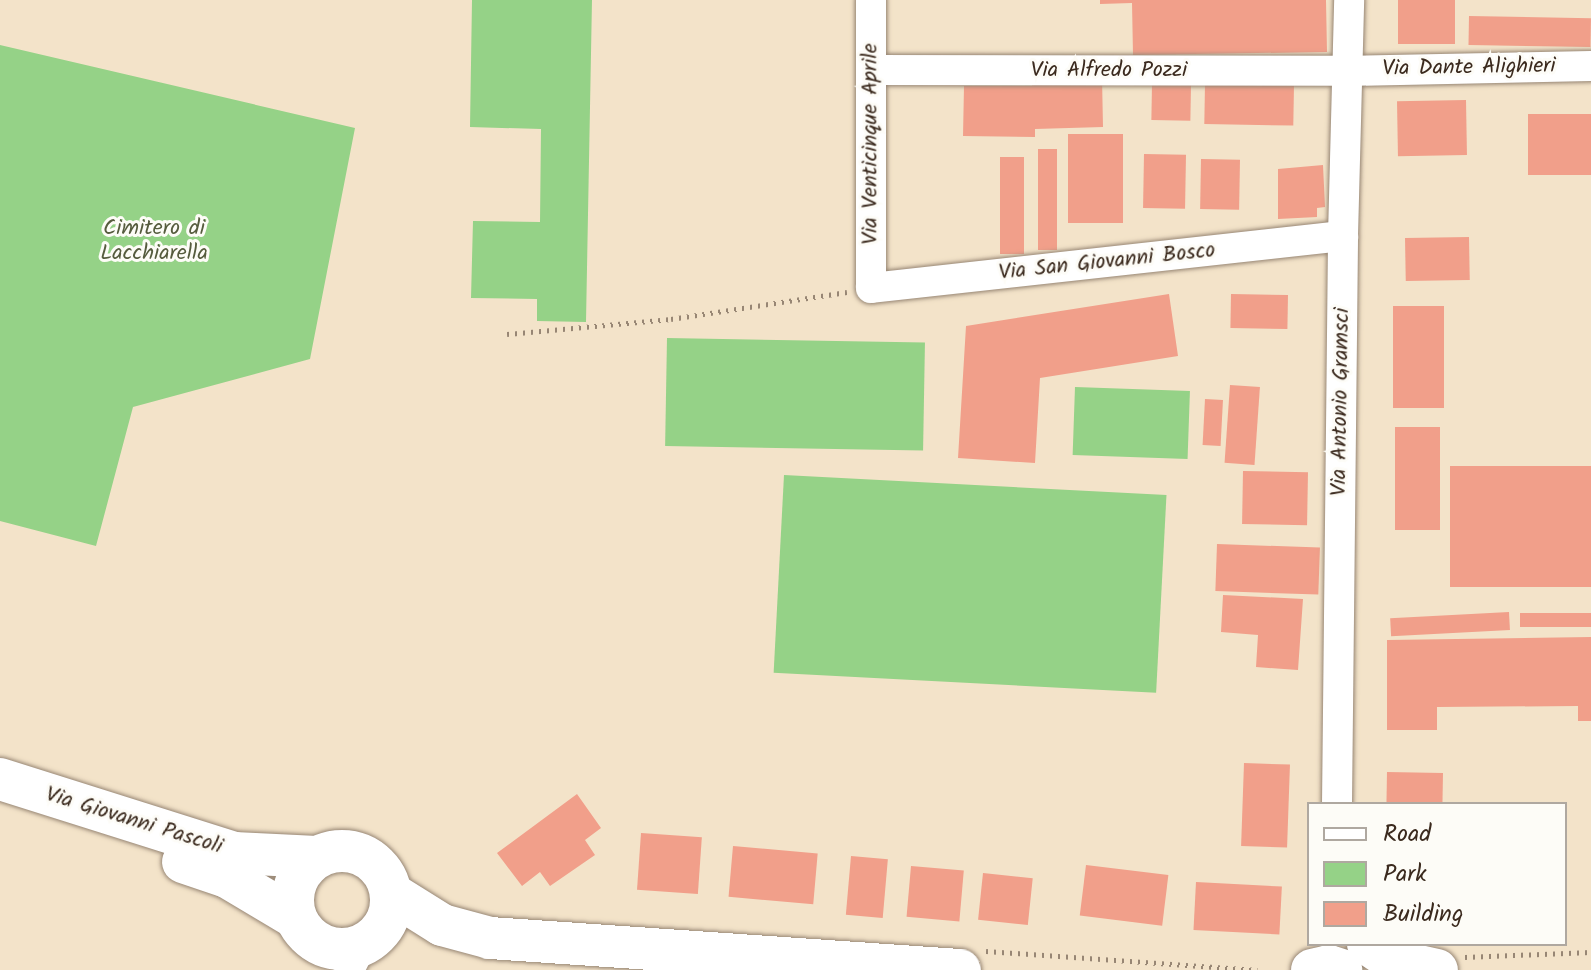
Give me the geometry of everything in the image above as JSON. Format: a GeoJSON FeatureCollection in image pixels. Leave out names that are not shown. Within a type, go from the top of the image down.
{"type":"FeatureCollection","features":[{"type":"Feature","properties":{"kind":"street","name":"Via Venticinque Aprile"},"geometry":{"type":"LineString","coordinates":[[871,0],[871,288]]}},
{"type":"Feature","properties":{"kind":"street","name":"Via Antonio Gramsci"},"geometry":{"type":"LineString","coordinates":[[1337,802],[1343,236],[1349,0]]}},
{"type":"Feature","properties":{"kind":"street","name":"Via Dante Alighieri"},"geometry":{"type":"LineString","coordinates":[[1347,71],[1591,66]]}},
{"type":"Feature","properties":{"kind":"street","name":"Via Alfredo Pozzi"},"geometry":{"type":"LineString","coordinates":[[871,70],[1347,71]]}},
{"type":"Feature","properties":{"kind":"street","name":"Via San Giovanni Bosco"},"geometry":{"type":"LineString","coordinates":[[871,288],[1343,236]]}},
{"type":"Feature","properties":{"kind":"street","name":"Via Giovanni Pascoli"},"geometry":{"type":"LineString","coordinates":[[0,779],[234,853],[317,857]]}},
{"type":"Feature","properties":{"kind":"street"},"geometry":{"type":"LineString","coordinates":[[0,800],[227,877],[296,918],[316,942],[350,955],[394,940],[515,961],[632,970]]}},
{"type":"Feature","properties":{"kind":"street"},"geometry":{"type":"LineString","coordinates":[[296,918],[293,890],[298,877],[317,857],[348,851],[363,855],[386,877],[391,893],[387,920],[350,955]]}},
{"type":"Feature","properties":{"kind":"street"},"geometry":{"type":"LineString","coordinates":[[391,893],[442,925],[490,938],[960,970]]}},
{"type":"Feature","properties":{"kind":"street"},"geometry":{"type":"LineString","coordinates":[[1371,946],[1392,960],[1432,964]]}},
{"type":"Feature","properties":{"kind":"street"},"geometry":{"type":"LineString","coordinates":[[1363,970],[1432,964]]}},
{"type":"Feature","properties":{"kind":"path"},"geometry":{"type":"LineString","coordinates":[[507,334],[671,319],[871,288]]}},
{"type":"Feature","properties":{"kind":"path"},"geometry":{"type":"LineString","coordinates":[[1432,964],[1591,952]]}},
{"type":"Feature","properties":{"kind":"green space"},"geometry":{"type":"Polygon","coordinates":[[[472,0],[592,0],[586,322],[537,321],[537,299],[471,298],[473,221],[540,222],[541,129],[470,127],[472,0]]]}},
{"type":"Feature","properties":{"kind":"green space","name":"Cimitero di Lacchiarella"},"geometry":{"type":"Polygon","coordinates":[[[0,45],[355,128],[310,359],[133,407],[96,546],[0,521],[0,45]]]}},
{"type":"Feature","properties":{"kind":"green space"},"geometry":{"type":"Polygon","coordinates":[[[667,338],[925,343],[923,450],[665,446],[667,338]]]}},
{"type":"Feature","properties":{"kind":"green space"},"geometry":{"type":"Polygon","coordinates":[[[1075,387],[1190,391],[1188,459],[1073,455],[1075,387]]]}},
{"type":"Feature","properties":{"kind":"green space"},"geometry":{"type":"Polygon","coordinates":[[[784,475],[1166,495],[1156,693],[774,673],[784,475]]]}},
{"type":"Feature","properties":{"kind":"building"},"geometry":{"type":"Polygon","coordinates":[[[1100,0],[1326,0],[1327,52],[1133,55],[1132,3],[1100,4],[1100,0]]]}},
{"type":"Feature","properties":{"kind":"building"},"geometry":{"type":"Polygon","coordinates":[[[1398,0],[1455,0],[1455,44],[1398,44],[1398,0]]]}},
{"type":"Feature","properties":{"kind":"building"},"geometry":{"type":"Polygon","coordinates":[[[1469,16],[1591,18],[1590,47],[1468,45],[1469,16]]]}},
{"type":"Feature","properties":{"kind":"building"},"geometry":{"type":"Polygon","coordinates":[[[1102,77],[1103,127],[1035,129],[1035,137],[963,136],[964,86],[1032,86],[1032,78],[1102,77]]]}},
{"type":"Feature","properties":{"kind":"building"},"geometry":{"type":"Polygon","coordinates":[[[1152,84],[1191,85],[1190,121],[1151,120],[1152,84]]]}},
{"type":"Feature","properties":{"kind":"building"},"geometry":{"type":"Polygon","coordinates":[[[1205,84],[1294,86],[1293,126],[1204,124],[1205,84]]]}},
{"type":"Feature","properties":{"kind":"building"},"geometry":{"type":"Polygon","coordinates":[[[1466,100],[1467,155],[1398,156],[1397,101],[1466,100]]]}},
{"type":"Feature","properties":{"kind":"building"},"geometry":{"type":"Polygon","coordinates":[[[1528,114],[1591,114],[1591,175],[1528,175],[1528,114]]]}},
{"type":"Feature","properties":{"kind":"building"},"geometry":{"type":"Polygon","coordinates":[[[1068,134],[1123,134],[1123,223],[1068,223],[1068,134]]]}},
{"type":"Feature","properties":{"kind":"building"},"geometry":{"type":"Polygon","coordinates":[[[1038,149],[1057,149],[1057,250],[1038,250],[1038,149]]]}},
{"type":"Feature","properties":{"kind":"building"},"geometry":{"type":"Polygon","coordinates":[[[1144,154],[1186,155],[1185,209],[1143,208],[1144,154]]]}},
{"type":"Feature","properties":{"kind":"building"},"geometry":{"type":"Polygon","coordinates":[[[1000,157],[1024,157],[1024,254],[1000,254],[1000,157]]]}},
{"type":"Feature","properties":{"kind":"building"},"geometry":{"type":"Polygon","coordinates":[[[1201,159],[1240,160],[1239,210],[1200,209],[1201,159]]]}},
{"type":"Feature","properties":{"kind":"building"},"geometry":{"type":"Polygon","coordinates":[[[1323,165],[1325,207],[1317,208],[1317,217],[1278,219],[1278,169],[1323,165]]]}},
{"type":"Feature","properties":{"kind":"building"},"geometry":{"type":"Polygon","coordinates":[[[1469,237],[1470,280],[1406,281],[1405,238],[1469,237]]]}},
{"type":"Feature","properties":{"kind":"building"},"geometry":{"type":"Polygon","coordinates":[[[1169,294],[1178,356],[1040,378],[1035,463],[958,458],[966,326],[1169,294]]]}},
{"type":"Feature","properties":{"kind":"building"},"geometry":{"type":"Polygon","coordinates":[[[1231,294],[1288,295],[1287,329],[1230,328],[1231,294]]]}},
{"type":"Feature","properties":{"kind":"building"},"geometry":{"type":"Polygon","coordinates":[[[1393,306],[1444,306],[1444,408],[1393,408],[1393,306]]]}},
{"type":"Feature","properties":{"kind":"building"},"geometry":{"type":"Polygon","coordinates":[[[1230,385],[1260,387],[1254,465],[1225,463],[1230,385]]]}},
{"type":"Feature","properties":{"kind":"building"},"geometry":{"type":"Polygon","coordinates":[[[1205,399],[1223,400],[1221,446],[1203,445],[1205,399]]]}},
{"type":"Feature","properties":{"kind":"building"},"geometry":{"type":"Polygon","coordinates":[[[1395,427],[1440,427],[1440,530],[1395,530],[1395,427]]]}},
{"type":"Feature","properties":{"kind":"building"},"geometry":{"type":"Polygon","coordinates":[[[1450,466],[1591,466],[1591,587],[1450,587],[1450,466]]]}},
{"type":"Feature","properties":{"kind":"building"},"geometry":{"type":"Polygon","coordinates":[[[1243,471],[1308,472],[1307,525],[1242,524],[1243,471]]]}},
{"type":"Feature","properties":{"kind":"building"},"geometry":{"type":"Polygon","coordinates":[[[1217,544],[1320,548],[1318,595],[1215,591],[1217,544]]]}},
{"type":"Feature","properties":{"kind":"building"},"geometry":{"type":"Polygon","coordinates":[[[1223,595],[1303,599],[1298,670],[1256,667],[1258,635],[1221,632],[1223,595]]]}},
{"type":"Feature","properties":{"kind":"building"},"geometry":{"type":"Polygon","coordinates":[[[1509,612],[1510,630],[1391,636],[1390,618],[1509,612]]]}},
{"type":"Feature","properties":{"kind":"building"},"geometry":{"type":"Polygon","coordinates":[[[1520,613],[1591,613],[1591,627],[1520,627],[1520,613]]]}},
{"type":"Feature","properties":{"kind":"building"},"geometry":{"type":"Polygon","coordinates":[[[1591,637],[1591,721],[1578,721],[1578,706],[1437,707],[1437,730],[1387,730],[1387,640],[1591,637]]]}},
{"type":"Feature","properties":{"kind":"building"},"geometry":{"type":"Polygon","coordinates":[[[1244,763],[1290,765],[1287,848],[1241,846],[1244,763]]]}},
{"type":"Feature","properties":{"kind":"building"},"geometry":{"type":"Polygon","coordinates":[[[1387,772],[1443,773],[1442,802],[1386,802],[1387,772]]]}},
{"type":"Feature","properties":{"kind":"building"},"geometry":{"type":"Polygon","coordinates":[[[577,794],[601,828],[585,840],[595,855],[550,886],[540,872],[522,886],[497,853],[577,794]]]}},
{"type":"Feature","properties":{"kind":"building"},"geometry":{"type":"Polygon","coordinates":[[[641,833],[702,837],[698,894],[637,890],[641,833]]]}},
{"type":"Feature","properties":{"kind":"building"},"geometry":{"type":"Polygon","coordinates":[[[733,846],[818,853],[813,904],[729,897],[733,846]]]}},
{"type":"Feature","properties":{"kind":"building"},"geometry":{"type":"Polygon","coordinates":[[[851,856],[888,859],[883,918],[846,915],[851,856]]]}},
{"type":"Feature","properties":{"kind":"building"},"geometry":{"type":"Polygon","coordinates":[[[1086,865],[1168,875],[1162,926],[1080,916],[1086,865]]]}},
{"type":"Feature","properties":{"kind":"building"},"geometry":{"type":"Polygon","coordinates":[[[911,866],[964,871],[959,921],[907,917],[911,866]]]}},
{"type":"Feature","properties":{"kind":"building"},"geometry":{"type":"Polygon","coordinates":[[[983,873],[1033,878],[1028,925],[978,920],[983,873]]]}},
{"type":"Feature","properties":{"kind":"building"},"geometry":{"type":"Polygon","coordinates":[[[1196,882],[1282,887],[1279,934],[1193,930],[1196,882]]]}}]}
